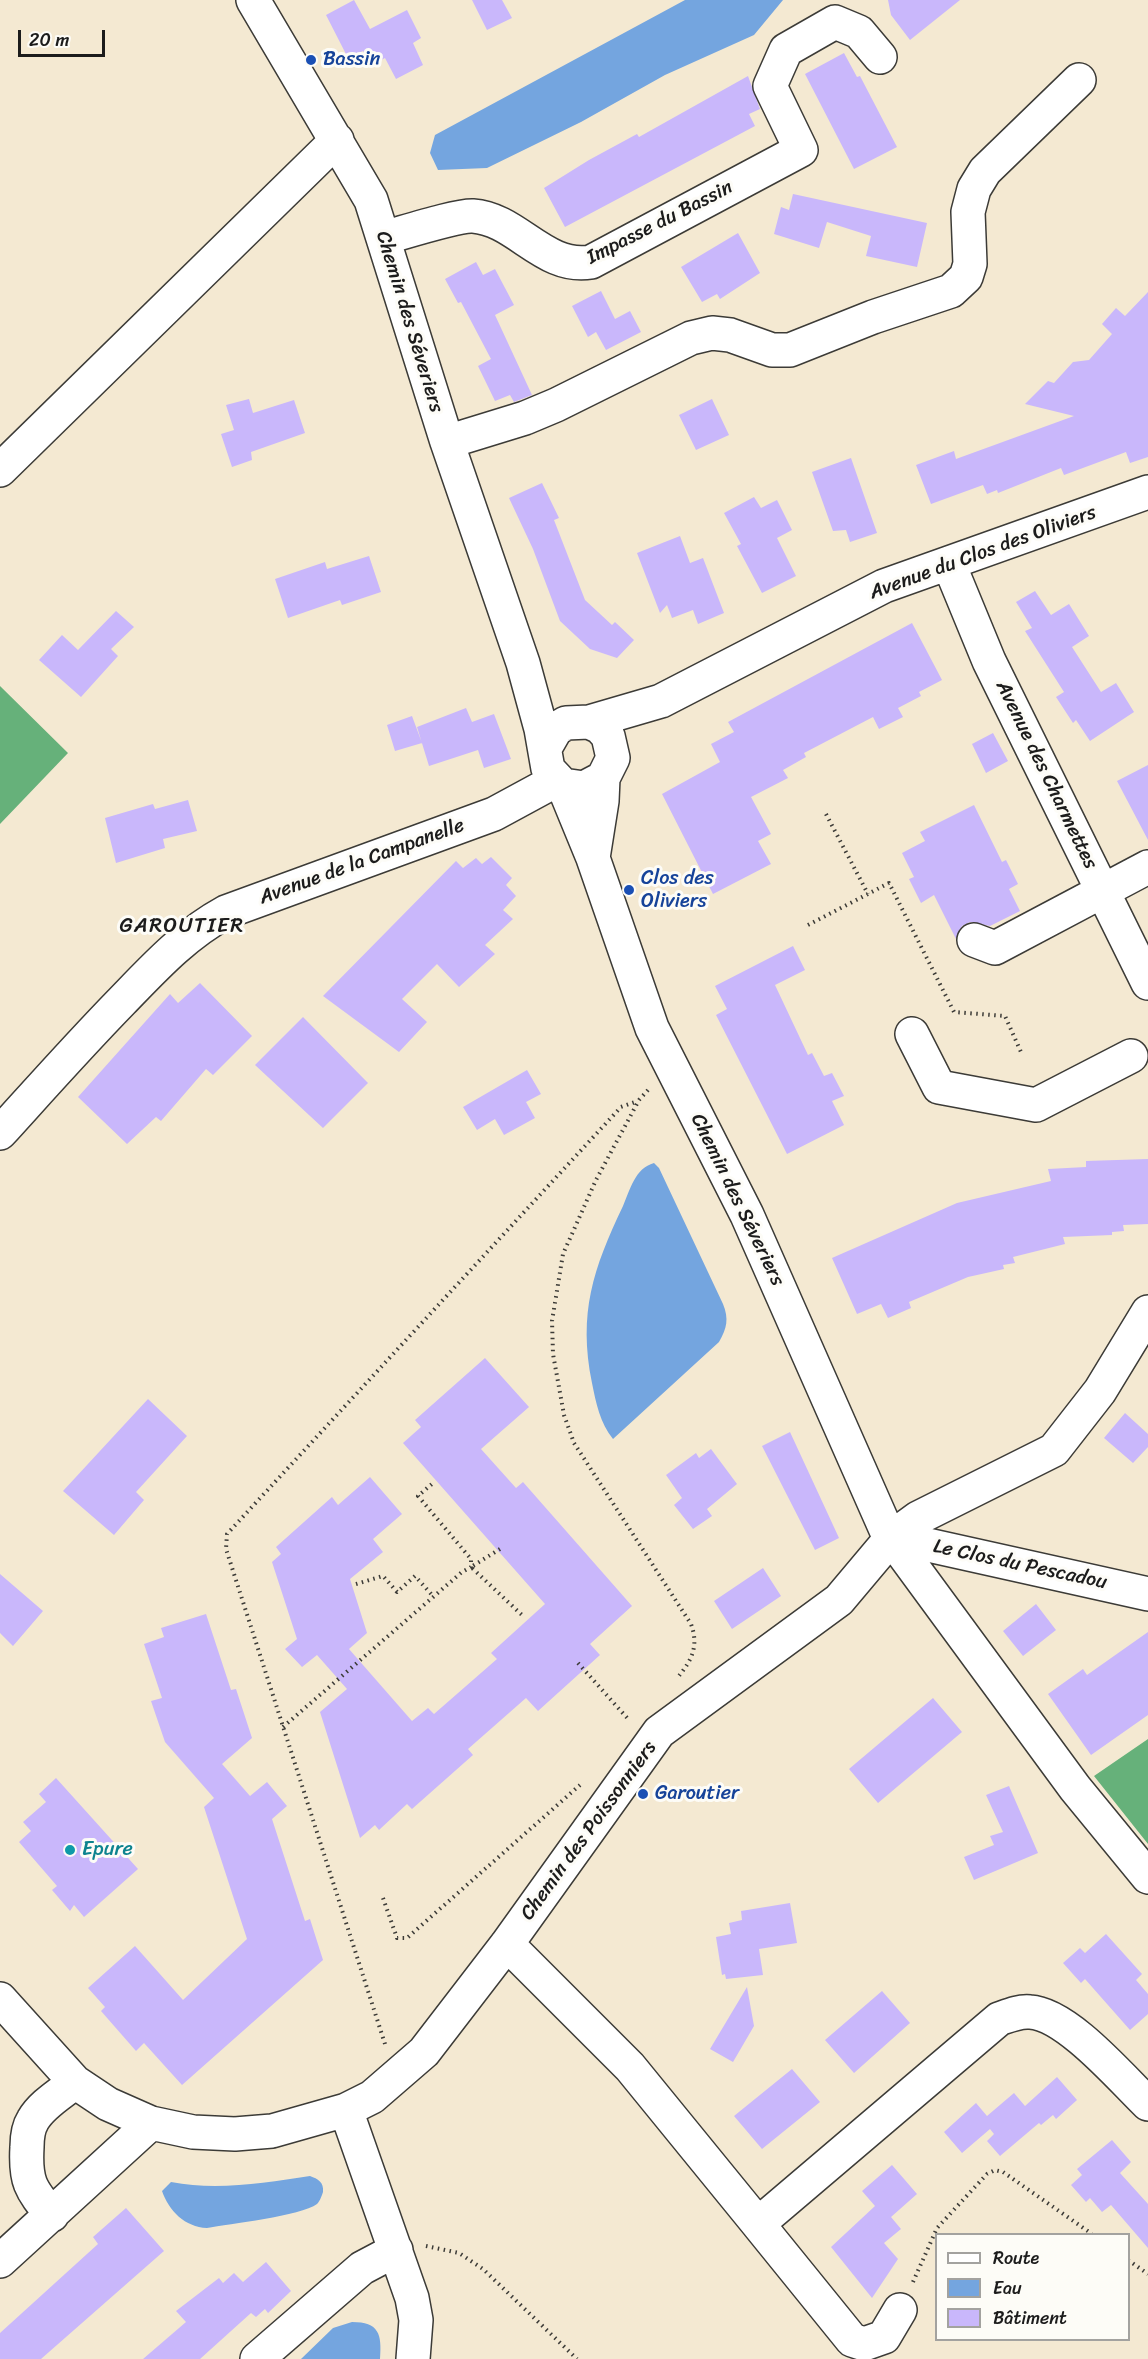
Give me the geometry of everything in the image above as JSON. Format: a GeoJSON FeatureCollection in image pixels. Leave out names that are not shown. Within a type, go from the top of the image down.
{"type":"FeatureCollection","features":[{"type":"Feature","properties":{"kind":"street","name":"Chemin des Séveriers"},"geometry":{"type":"LineString","coordinates":[[253,0],[371,200],[447,442],[523,663],[554,770],[593,858],[652,1028],[747,1215],[887,1532],[1075,1788],[1148,1877]]}},
{"type":"Feature","properties":{"kind":"street","name":"Impasse du Bassin"},"geometry":{"type":"LineString","coordinates":[[383,238],[472,215],[492,220],[558,260],[577,265],[591,262],[801,150],[770,86],[786,50],[835,22],[860,32],[880,57]]}},
{"type":"Feature","properties":{"kind":"street"},"geometry":{"type":"LineString","coordinates":[[447,442],[525,418],[556,405],[692,338],[712,333],[730,335],[772,350],[790,350],[873,317],[951,291],[966,277],[970,264],[968,212],[974,189],[985,171],[1079,80]]}},
{"type":"Feature","properties":{"kind":"street"},"geometry":{"type":"LineString","coordinates":[[0,470],[337,140]]}},
{"type":"Feature","properties":{"kind":"street","name":"Avenue du Clos des Oliviers"},"geometry":{"type":"LineString","coordinates":[[583,721],[661,701],[884,586],[1148,492]]}},
{"type":"Feature","properties":{"kind":"street","name":"Avenue des Charmettes"},"geometry":{"type":"LineString","coordinates":[[949,564],[989,661],[1148,983]]}},
{"type":"Feature","properties":{"kind":"street","name":"Chemin des Séveriers"},"geometry":{"type":"LineString","coordinates":[[523,663],[583,721],[600,727],[608,736],[608,768],[593,858]]}},
{"type":"Feature","properties":{"kind":"street","name":"Avenue du Clos des Oliviers"},"geometry":{"type":"LineString","coordinates":[[608,768],[661,701]]}},
{"type":"Feature","properties":{"kind":"street"},"geometry":{"type":"LineString","coordinates":[[583,721],[556,729],[554,770],[584,788],[608,768]]}},
{"type":"Feature","properties":{"kind":"street","name":"Avenue de la Campanelle"},"geometry":{"type":"LineString","coordinates":[[0,1133],[100,1023],[167,954],[199,927],[226,912],[494,814],[542,788],[554,770]]}},
{"type":"Feature","properties":{"kind":"street"},"geometry":{"type":"LineString","coordinates":[[974,940],[995,948],[1148,867]]}},
{"type":"Feature","properties":{"kind":"street"},"geometry":{"type":"LineString","coordinates":[[912,1034],[939,1087],[1036,1105],[1131,1056]]}},
{"type":"Feature","properties":{"kind":"street","name":"Chemin des Poissonniers"},"geometry":{"type":"LineString","coordinates":[[0,1999],[75,2082],[108,2104],[151,2123],[193,2132],[272,2132],[346,2110],[372,2097],[424,2052],[507,1944],[659,1732],[839,1600],[892,1537],[918,1518],[1053,1450],[1100,1391],[1148,1312]]}},
{"type":"Feature","properties":{"kind":"street","name":"Le Clos du Pescadou"},"geometry":{"type":"LineString","coordinates":[[892,1537],[1148,1594]]}},
{"type":"Feature","properties":{"kind":"street"},"geometry":{"type":"LineString","coordinates":[[507,1944],[630,2067],[852,2340],[864,2344],[884,2337],[900,2310]]}},
{"type":"Feature","properties":{"kind":"street"},"geometry":{"type":"LineString","coordinates":[[758,2224],[999,2019],[1015,2013],[1031,2012],[1065,2024],[1148,2104]]}},
{"type":"Feature","properties":{"kind":"street"},"geometry":{"type":"LineString","coordinates":[[52,2215],[33,2193],[28,2182],[26,2169],[28,2131],[38,2113],[75,2082]]}},
{"type":"Feature","properties":{"kind":"street"},"geometry":{"type":"LineString","coordinates":[[346,2110],[412,2298],[416,2320],[413,2359]]}},
{"type":"Feature","properties":{"kind":"street"},"geometry":{"type":"LineString","coordinates":[[0,2261],[151,2123]]}},
{"type":"Feature","properties":{"kind":"street"},"geometry":{"type":"LineString","coordinates":[[257,2359],[362,2268],[396,2250]]}},
{"type":"Feature","properties":{"kind":"path"},"geometry":{"type":"LineString","coordinates":[[826,814],[867,894]]}},
{"type":"Feature","properties":{"kind":"path"},"geometry":{"type":"LineString","coordinates":[[808,925],[889,883],[954,1012],[1005,1016],[1021,1052]]}},
{"type":"Feature","properties":{"kind":"path"},"geometry":{"type":"LineString","coordinates":[[670,1065],[639,1100],[596,1180],[563,1254],[552,1321],[553,1354],[564,1415],[574,1443],[691,1624],[696,1637],[695,1651],[676,1680]]}},
{"type":"Feature","properties":{"kind":"path"},"geometry":{"type":"LineString","coordinates":[[396,2078],[226,1550],[227,1534],[621,1107],[639,1100]]}},
{"type":"Feature","properties":{"kind":"path"},"geometry":{"type":"LineString","coordinates":[[433,1484],[418,1496],[471,1559],[471,1567],[524,1616]]}},
{"type":"Feature","properties":{"kind":"path"},"geometry":{"type":"LineString","coordinates":[[283,1727],[462,1572],[500,1549]]}},
{"type":"Feature","properties":{"kind":"path"},"geometry":{"type":"LineString","coordinates":[[356,1584],[383,1576],[397,1592],[415,1576],[433,1596]]}},
{"type":"Feature","properties":{"kind":"path"},"geometry":{"type":"LineString","coordinates":[[578,1663],[632,1723]]}},
{"type":"Feature","properties":{"kind":"path"},"geometry":{"type":"LineString","coordinates":[[383,1898],[397,1938],[407,1938],[586,1780]]}},
{"type":"Feature","properties":{"kind":"path"},"geometry":{"type":"LineString","coordinates":[[900,2310],[937,2228],[987,2174],[995,2170],[1003,2172],[1089,2233]]}},
{"type":"Feature","properties":{"kind":"path"},"geometry":{"type":"LineString","coordinates":[[396,2250],[428,2246],[459,2253],[483,2269],[577,2359]]}},
{"type":"Feature","properties":{"kind":"path"},"geometry":{"type":"LineString","coordinates":[[1130,2261],[1148,2274]]}},
{"type":"Feature","properties":{"kind":"green space"},"geometry":{"type":"Polygon","coordinates":[[[0,686],[68,753],[0,824],[0,686]]]}},
{"type":"Feature","properties":{"kind":"green space"},"geometry":{"type":"Polygon","coordinates":[[[1148,1739],[1148,1844],[1094,1776],[1148,1739]]]}},
{"type":"Feature","properties":{"kind":"water"},"geometry":{"type":"Polygon","coordinates":[[[685,0],[783,0],[754,35],[665,75],[581,122],[487,168],[438,170],[430,153],[435,135],[685,0]]]}},
{"type":"Feature","properties":{"kind":"water"},"geometry":{"type":"Polygon","coordinates":[[[654,1163],[659,1168],[723,1304],[726,1323],[719,1342],[613,1439],[602,1420],[597,1405],[588,1358],[588,1313],[591,1292],[604,1250],[631,1187],[642,1170],[654,1163]]]}},
{"type":"Feature","properties":{"kind":"water"},"geometry":{"type":"Polygon","coordinates":[[[310,2176],[320,2181],[323,2186],[323,2192],[317,2204],[281,2216],[207,2228],[192,2225],[179,2217],[169,2205],[162,2191],[171,2182],[223,2186],[310,2176]]]}},
{"type":"Feature","properties":{"kind":"water"},"geometry":{"type":"Polygon","coordinates":[[[352,2322],[368,2324],[377,2331],[380,2359],[301,2359],[333,2328],[352,2322]]]}},
{"type":"Feature","properties":{"kind":"building"},"geometry":{"type":"Polygon","coordinates":[[[354,0],[370,29],[407,10],[421,38],[413,43],[423,65],[396,79],[385,58],[370,66],[363,51],[348,58],[326,15],[354,0]]]}},
{"type":"Feature","properties":{"kind":"building"},"geometry":{"type":"Polygon","coordinates":[[[472,0],[502,0],[512,18],[487,30],[472,0]]]}},
{"type":"Feature","properties":{"kind":"building"},"geometry":{"type":"Polygon","coordinates":[[[888,0],[960,0],[910,40],[891,15],[888,0]]]}},
{"type":"Feature","properties":{"kind":"building"},"geometry":{"type":"Polygon","coordinates":[[[844,53],[857,77],[860,76],[897,147],[854,169],[805,74],[844,53]]]}},
{"type":"Feature","properties":{"kind":"building"},"geometry":{"type":"Polygon","coordinates":[[[748,76],[760,109],[749,114],[755,126],[565,227],[544,188],[589,160],[637,134],[639,137],[748,76]]]}},
{"type":"Feature","properties":{"kind":"building"},"geometry":{"type":"Polygon","coordinates":[[[793,194],[927,223],[917,267],[866,256],[871,236],[827,222],[819,248],[774,234],[781,207],[789,210],[793,194]]]}},
{"type":"Feature","properties":{"kind":"building"},"geometry":{"type":"Polygon","coordinates":[[[738,233],[760,273],[720,299],[717,294],[702,302],[681,267],[738,233]]]}},
{"type":"Feature","properties":{"kind":"building"},"geometry":{"type":"Polygon","coordinates":[[[476,262],[483,275],[495,269],[514,305],[495,315],[532,395],[514,402],[510,395],[495,401],[478,366],[491,359],[461,302],[458,303],[445,279],[476,262]]]}},
{"type":"Feature","properties":{"kind":"building"},"geometry":{"type":"Polygon","coordinates":[[[601,291],[615,319],[630,311],[641,332],[606,350],[596,332],[588,337],[572,306],[601,291]]]}},
{"type":"Feature","properties":{"kind":"building"},"geometry":{"type":"Polygon","coordinates":[[[1148,292],[1148,457],[1130,463],[1126,452],[1064,475],[1061,468],[998,493],[997,490],[987,494],[983,485],[931,504],[916,465],[954,451],[956,459],[1074,416],[1025,404],[1048,381],[1054,383],[1073,362],[1089,360],[1112,334],[1102,324],[1116,308],[1125,316],[1148,292]]]}},
{"type":"Feature","properties":{"kind":"building"},"geometry":{"type":"Polygon","coordinates":[[[249,399],[253,413],[294,400],[305,433],[251,452],[252,460],[232,467],[221,434],[234,430],[226,405],[249,399]]]}},
{"type":"Feature","properties":{"kind":"building"},"geometry":{"type":"Polygon","coordinates":[[[712,399],[729,435],[696,450],[679,415],[712,399]]]}},
{"type":"Feature","properties":{"kind":"building"},"geometry":{"type":"Polygon","coordinates":[[[851,458],[877,533],[850,542],[846,530],[833,531],[812,472],[851,458]]]}},
{"type":"Feature","properties":{"kind":"building"},"geometry":{"type":"Polygon","coordinates":[[[542,483],[559,518],[554,520],[585,600],[612,625],[615,622],[634,640],[617,658],[590,649],[560,621],[533,549],[509,498],[542,483]]]}},
{"type":"Feature","properties":{"kind":"building"},"geometry":{"type":"Polygon","coordinates":[[[754,497],[761,508],[777,500],[792,530],[777,538],[796,576],[762,593],[737,546],[741,544],[724,513],[754,497]]]}},
{"type":"Feature","properties":{"kind":"building"},"geometry":{"type":"Polygon","coordinates":[[[680,536],[690,563],[703,558],[724,613],[698,624],[693,610],[672,618],[667,605],[660,613],[637,553],[680,536]]]}},
{"type":"Feature","properties":{"kind":"building"},"geometry":{"type":"Polygon","coordinates":[[[369,556],[381,592],[342,605],[340,600],[288,618],[275,579],[325,562],[327,569],[369,556]]]}},
{"type":"Feature","properties":{"kind":"building"},"geometry":{"type":"Polygon","coordinates":[[[1035,591],[1051,615],[1069,604],[1089,636],[1072,647],[1101,692],[1116,683],[1134,712],[1090,741],[1076,720],[1073,723],[1056,697],[1064,692],[1025,631],[1032,628],[1016,602],[1035,591]]]}},
{"type":"Feature","properties":{"kind":"building"},"geometry":{"type":"Polygon","coordinates":[[[116,611],[134,627],[111,649],[118,656],[81,697],[39,660],[62,635],[78,650],[116,611]]]}},
{"type":"Feature","properties":{"kind":"building"},"geometry":{"type":"Polygon","coordinates":[[[912,623],[942,680],[919,692],[921,696],[898,708],[903,717],[879,729],[873,717],[804,753],[806,757],[783,770],[788,778],[751,797],[771,834],[758,841],[771,864],[713,894],[662,794],[720,762],[711,744],[734,732],[728,722],[912,623]]]}},
{"type":"Feature","properties":{"kind":"building"},"geometry":{"type":"Polygon","coordinates":[[[466,708],[472,722],[494,714],[511,759],[484,768],[478,750],[429,766],[417,727],[466,708]]]}},
{"type":"Feature","properties":{"kind":"building"},"geometry":{"type":"Polygon","coordinates":[[[412,716],[422,743],[395,751],[387,725],[412,716]]]}},
{"type":"Feature","properties":{"kind":"building"},"geometry":{"type":"Polygon","coordinates":[[[993,733],[1008,761],[986,773],[972,744],[993,733]]]}},
{"type":"Feature","properties":{"kind":"building"},"geometry":{"type":"Polygon","coordinates":[[[1148,765],[1148,840],[1117,781],[1148,765]]]}},
{"type":"Feature","properties":{"kind":"building"},"geometry":{"type":"Polygon","coordinates":[[[188,800],[197,831],[163,839],[165,848],[116,863],[105,818],[153,804],[155,809],[188,800]]]}},
{"type":"Feature","properties":{"kind":"building"},"geometry":{"type":"Polygon","coordinates":[[[974,805],[1002,862],[1006,860],[1018,884],[1009,889],[1020,911],[990,926],[970,922],[962,926],[956,939],[934,895],[921,903],[909,879],[914,877],[902,853],[925,841],[920,832],[974,805]]]}},
{"type":"Feature","properties":{"kind":"building"},"geometry":{"type":"Polygon","coordinates":[[[491,857],[512,878],[506,885],[516,896],[503,910],[513,919],[485,945],[495,954],[459,987],[437,964],[402,999],[427,1022],[399,1052],[323,996],[456,861],[463,868],[476,858],[482,864],[491,857]]]}},
{"type":"Feature","properties":{"kind":"building"},"geometry":{"type":"Polygon","coordinates":[[[793,946],[805,970],[775,985],[808,1055],[812,1053],[824,1076],[832,1073],[844,1096],[832,1101],[844,1125],[787,1154],[716,1015],[727,1009],[715,986],[793,946]]]}},
{"type":"Feature","properties":{"kind":"building"},"geometry":{"type":"Polygon","coordinates":[[[200,983],[252,1036],[213,1075],[206,1069],[161,1121],[156,1117],[127,1144],[78,1097],[170,994],[178,1003],[200,983]]]}},
{"type":"Feature","properties":{"kind":"building"},"geometry":{"type":"Polygon","coordinates":[[[303,1017],[368,1083],[323,1128],[255,1065],[303,1017]]]}},
{"type":"Feature","properties":{"kind":"building"},"geometry":{"type":"Polygon","coordinates":[[[527,1070],[541,1094],[526,1102],[535,1118],[504,1135],[495,1119],[477,1130],[463,1107],[527,1070]]]}},
{"type":"Feature","properties":{"kind":"building"},"geometry":{"type":"Polygon","coordinates":[[[1148,1159],[1148,1224],[1123,1225],[1124,1231],[1112,1232],[1112,1235],[1063,1237],[1065,1244],[1013,1257],[1015,1263],[1003,1265],[1004,1269],[968,1277],[909,1302],[911,1308],[888,1318],[881,1304],[857,1314],[832,1258],[957,1203],[1051,1181],[1048,1169],[1086,1167],[1086,1161],[1148,1159]]]}},
{"type":"Feature","properties":{"kind":"building"},"geometry":{"type":"Polygon","coordinates":[[[485,1358],[529,1407],[481,1449],[516,1488],[523,1482],[632,1606],[590,1644],[600,1655],[538,1711],[526,1698],[468,1749],[473,1755],[412,1809],[407,1804],[379,1830],[375,1825],[360,1838],[320,1712],[347,1689],[317,1655],[302,1667],[285,1649],[297,1639],[272,1562],[281,1554],[276,1547],[332,1497],[338,1505],[370,1477],[402,1514],[373,1539],[383,1552],[350,1579],[367,1633],[349,1649],[412,1721],[428,1708],[434,1714],[497,1659],[491,1653],[545,1604],[403,1443],[421,1427],[415,1420],[485,1358]]]}},
{"type":"Feature","properties":{"kind":"building"},"geometry":{"type":"Polygon","coordinates":[[[148,1399],[187,1436],[136,1492],[144,1500],[114,1535],[63,1491],[148,1399]]]}},
{"type":"Feature","properties":{"kind":"building"},"geometry":{"type":"Polygon","coordinates":[[[1125,1413],[1148,1434],[1148,1447],[1133,1463],[1104,1438],[1125,1413]]]}},
{"type":"Feature","properties":{"kind":"building"},"geometry":{"type":"Polygon","coordinates":[[[790,1432],[839,1538],[815,1550],[762,1446],[790,1432]]]}},
{"type":"Feature","properties":{"kind":"building"},"geometry":{"type":"Polygon","coordinates":[[[711,1449],[737,1484],[707,1509],[712,1516],[693,1529],[674,1505],[682,1498],[666,1475],[696,1453],[699,1458],[711,1449]]]}},
{"type":"Feature","properties":{"kind":"building"},"geometry":{"type":"Polygon","coordinates":[[[763,1568],[781,1596],[732,1629],[714,1601],[763,1568]]]}},
{"type":"Feature","properties":{"kind":"building"},"geometry":{"type":"Polygon","coordinates":[[[0,1574],[43,1611],[13,1646],[0,1633],[0,1574]]]}},
{"type":"Feature","properties":{"kind":"building"},"geometry":{"type":"Polygon","coordinates":[[[1036,1604],[1056,1630],[1023,1656],[1003,1631],[1036,1604]]]}},
{"type":"Feature","properties":{"kind":"building"},"geometry":{"type":"Polygon","coordinates":[[[206,1614],[231,1690],[236,1689],[252,1738],[222,1764],[250,1796],[267,1782],[287,1806],[272,1819],[305,1921],[310,1919],[323,1960],[182,2085],[144,2043],[136,2051],[101,2011],[105,2007],[88,1988],[135,1946],[183,2000],[247,1939],[204,1807],[214,1798],[165,1742],[151,1701],[162,1698],[144,1644],[164,1637],[161,1628],[206,1614]]]}},
{"type":"Feature","properties":{"kind":"building"},"geometry":{"type":"Polygon","coordinates":[[[1148,1632],[1148,1715],[1091,1755],[1048,1694],[1083,1669],[1087,1675],[1148,1632]]]}},
{"type":"Feature","properties":{"kind":"building"},"geometry":{"type":"Polygon","coordinates":[[[933,1698],[962,1732],[878,1803],[849,1769],[933,1698]]]}},
{"type":"Feature","properties":{"kind":"building","name":"Epure"},"geometry":{"type":"Polygon","coordinates":[[[56,1778],[138,1869],[84,1917],[74,1905],[70,1911],[52,1890],[57,1886],[19,1842],[31,1831],[23,1822],[46,1802],[39,1794],[56,1778]]]}},
{"type":"Feature","properties":{"kind":"building"},"geometry":{"type":"Polygon","coordinates":[[[1009,1786],[1038,1853],[974,1880],[964,1857],[994,1845],[990,1836],[1003,1832],[986,1795],[1009,1786]]]}},
{"type":"Feature","properties":{"kind":"building"},"geometry":{"type":"Polygon","coordinates":[[[790,1903],[797,1943],[759,1949],[763,1975],[726,1979],[725,1974],[722,1975],[716,1937],[731,1934],[729,1923],[742,1920],[741,1911],[790,1903]]]}},
{"type":"Feature","properties":{"kind":"building"},"geometry":{"type":"Polygon","coordinates":[[[1106,1934],[1142,1974],[1136,1980],[1148,1994],[1148,2014],[1130,2030],[1085,1979],[1081,1983],[1063,1963],[1080,1948],[1085,1953],[1106,1934]]]}},
{"type":"Feature","properties":{"kind":"building"},"geometry":{"type":"Polygon","coordinates":[[[747,1987],[754,2026],[733,2062],[710,2049],[747,1987]]]}},
{"type":"Feature","properties":{"kind":"building"},"geometry":{"type":"Polygon","coordinates":[[[882,1991],[910,2023],[854,2073],[825,2040],[882,1991]]]}},
{"type":"Feature","properties":{"kind":"building"},"geometry":{"type":"Polygon","coordinates":[[[792,2069],[820,2102],[762,2149],[734,2116],[792,2069]]]}},
{"type":"Feature","properties":{"kind":"building"},"geometry":{"type":"Polygon","coordinates":[[[1057,2077],[1077,2100],[1056,2119],[1053,2115],[1041,2125],[1039,2123],[1000,2156],[987,2141],[994,2134],[990,2129],[962,2153],[944,2132],[976,2103],[987,2116],[1014,2093],[1025,2106],[1057,2077]]]}},
{"type":"Feature","properties":{"kind":"building"},"geometry":{"type":"Polygon","coordinates":[[[1112,2140],[1131,2162],[1120,2173],[1148,2204],[1148,2248],[1111,2205],[1102,2212],[1090,2198],[1086,2202],[1071,2185],[1082,2175],[1077,2169],[1112,2140]]]}},
{"type":"Feature","properties":{"kind":"building"},"geometry":{"type":"Polygon","coordinates":[[[892,2165],[917,2194],[891,2217],[901,2229],[884,2243],[898,2259],[872,2298],[831,2247],[875,2206],[862,2191],[892,2165]]]}},
{"type":"Feature","properties":{"kind":"building"},"geometry":{"type":"Polygon","coordinates":[[[126,2208],[164,2251],[41,2359],[0,2359],[0,2333],[98,2244],[93,2237],[126,2208]]]}},
{"type":"Feature","properties":{"kind":"building"},"geometry":{"type":"Polygon","coordinates":[[[266,2262],[291,2291],[268,2313],[265,2309],[256,2317],[251,2313],[200,2359],[143,2359],[186,2322],[176,2311],[219,2278],[223,2283],[234,2273],[243,2282],[266,2262]]]}},
{"type":"Feature","properties":{"kind":"place","name":"Bassin"},"geometry":{"type":"Point","coordinates":[311,60]}},
{"type":"Feature","properties":{"kind":"place","name":"Clos des Oliviers"},"geometry":{"type":"Point","coordinates":[629,890]}},
{"type":"Feature","properties":{"kind":"place","name":"Garoutier"},"geometry":{"type":"Point","coordinates":[643,1794]}},
{"type":"Feature","properties":{"kind":"place","name":"Epure"},"geometry":{"type":"Point","coordinates":[70,1850]}},
{"type":"Feature","properties":{"kind":"district","name":"GAROUTIER"},"geometry":{"type":"Point","coordinates":[182,927]}}]}
